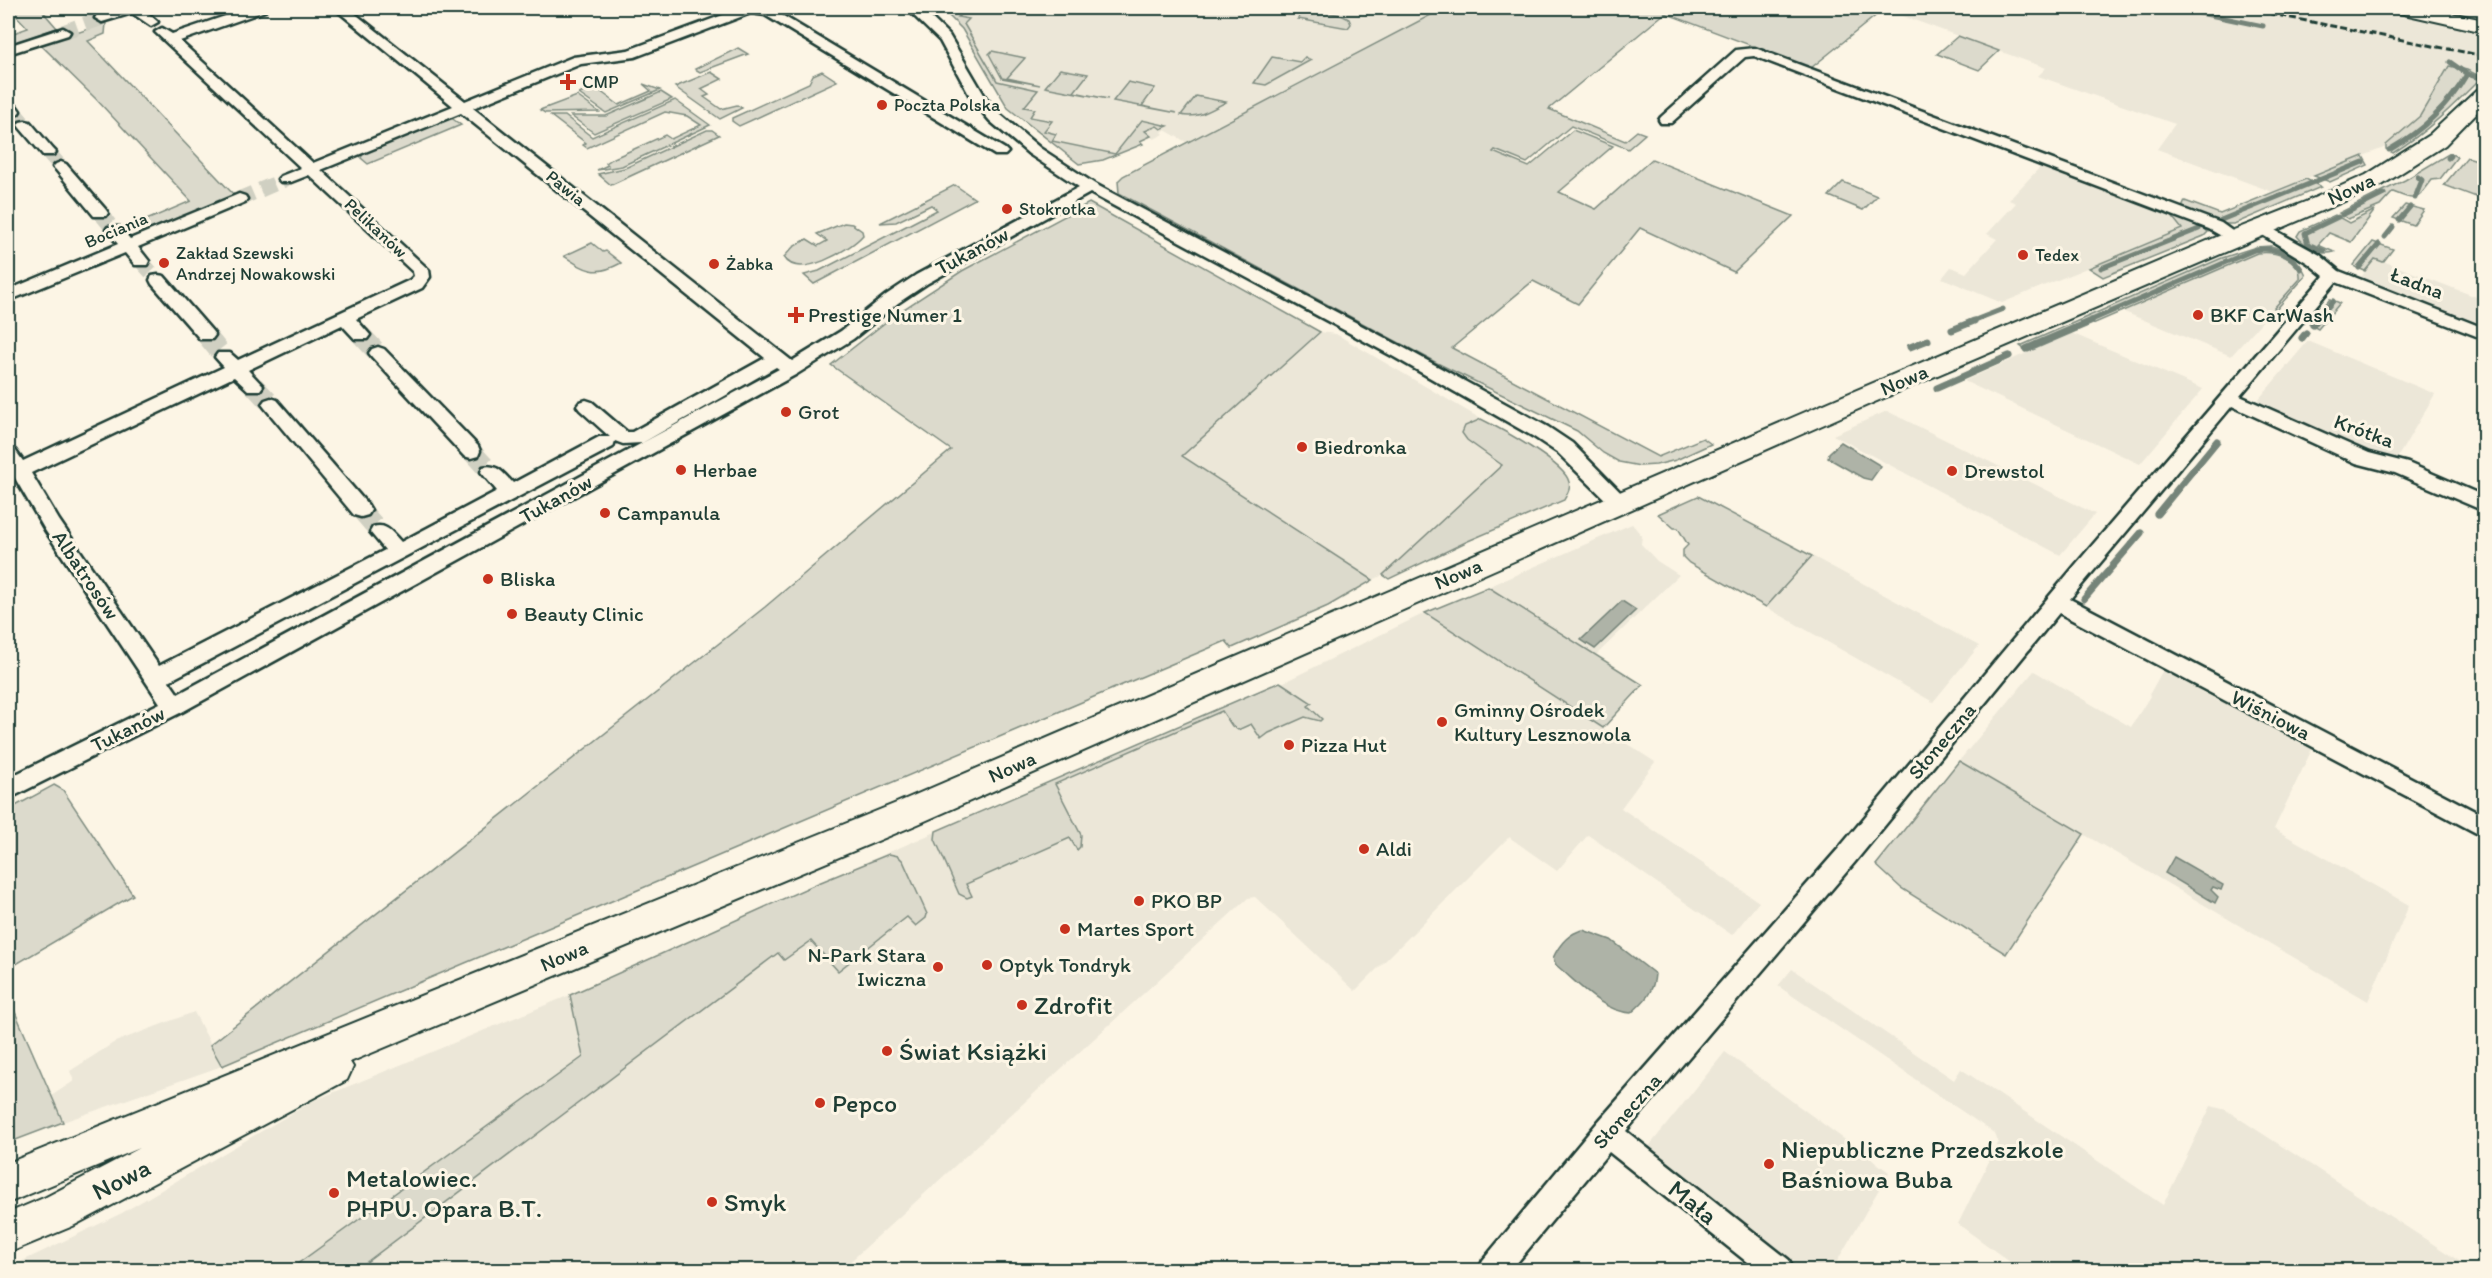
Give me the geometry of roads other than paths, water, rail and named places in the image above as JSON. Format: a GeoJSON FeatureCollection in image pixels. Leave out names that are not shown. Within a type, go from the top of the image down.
{"type":"FeatureCollection","features":[{"type":"Feature","properties":{"kind":"main road"},"geometry":{"type":"LineString","coordinates":[[2402,8],[2484,26]]}},
{"type":"Feature","properties":{"kind":"main road","name":"Nowa"},"geometry":{"type":"LineString","coordinates":[[8,1233],[59,1212],[359,1046],[450,1003],[906,814],[2234,238],[2374,180],[2437,140],[2484,94]]}},
{"type":"Feature","properties":{"kind":"main road","name":"Nowa"},"geometry":{"type":"LineString","coordinates":[[8,1183],[359,1046]]}},
{"type":"Feature","properties":{"kind":"street"},"geometry":{"type":"LineString","coordinates":[[102,18],[134,8],[151,22]]}},
{"type":"Feature","properties":{"kind":"street","name":"Pelikanów"},"geometry":{"type":"LineString","coordinates":[[114,425],[229,363],[344,317],[416,284],[422,277],[421,270],[167,35],[260,8]]}},
{"type":"Feature","properties":{"kind":"street","name":"Pawia"},"geometry":{"type":"LineString","coordinates":[[340,8],[784,365]]}},
{"type":"Feature","properties":{"kind":"street"},"geometry":{"type":"LineString","coordinates":[[913,8],[932,23],[948,43],[986,107],[1021,139],[1090,187],[1400,353],[1541,432],[1565,448],[1622,504]]}},
{"type":"Feature","properties":{"kind":"street"},"geometry":{"type":"LineString","coordinates":[[286,179],[578,60],[630,54],[750,9],[768,11],[1000,152]]}},
{"type":"Feature","properties":{"kind":"street"},"geometry":{"type":"LineString","coordinates":[[8,50],[62,32]]}},
{"type":"Feature","properties":{"kind":"street"},"geometry":{"type":"LineString","coordinates":[[1666,120],[1741,53],[1755,52],[2216,226],[2234,238]]}},
{"type":"Feature","properties":{"kind":"street"},"geometry":{"type":"LineString","coordinates":[[25,125],[48,152]]}},
{"type":"Feature","properties":{"kind":"street"},"geometry":{"type":"LineString","coordinates":[[61,167],[100,213]]}},
{"type":"Feature","properties":{"kind":"street","name":"Tukanów"},"geometry":{"type":"LineString","coordinates":[[586,406],[623,438],[635,438],[847,335],[892,299],[922,279],[1090,187]]}},
{"type":"Feature","properties":{"kind":"street","name":"Bociania"},"geometry":{"type":"LineString","coordinates":[[8,296],[239,199]]}},
{"type":"Feature","properties":{"kind":"street"},"geometry":{"type":"LineString","coordinates":[[2262,228],[2302,251],[2333,275]]}},
{"type":"Feature","properties":{"kind":"street"},"geometry":{"type":"LineString","coordinates":[[114,230],[141,261]]}},
{"type":"Feature","properties":{"kind":"street","name":"Ładna"},"geometry":{"type":"LineString","coordinates":[[2333,275],[2484,334]]}},
{"type":"Feature","properties":{"kind":"street","name":"Słoneczna"},"geometry":{"type":"LineString","coordinates":[[1493,1270],[1607,1133],[1861,839],[2333,275]]}},
{"type":"Feature","properties":{"kind":"street"},"geometry":{"type":"LineString","coordinates":[[158,280],[206,335]]}},
{"type":"Feature","properties":{"kind":"street"},"geometry":{"type":"LineString","coordinates":[[344,317],[361,335]]}},
{"type":"Feature","properties":{"kind":"street"},"geometry":{"type":"LineString","coordinates":[[378,353],[471,451]]}},
{"type":"Feature","properties":{"kind":"street"},"geometry":{"type":"LineString","coordinates":[[229,363],[254,386]]}},
{"type":"Feature","properties":{"kind":"street","name":"Tukanów"},"geometry":{"type":"LineString","coordinates":[[8,789],[174,706],[784,365]]}},
{"type":"Feature","properties":{"kind":"street","name":"Krótka"},"geometry":{"type":"LineString","coordinates":[[2229,398],[2363,458],[2401,468],[2484,504]]}},
{"type":"Feature","properties":{"kind":"street"},"geometry":{"type":"LineString","coordinates":[[271,404],[361,510]]}},
{"type":"Feature","properties":{"kind":"street","name":"Albatrosów"},"geometry":{"type":"LineString","coordinates":[[114,425],[14,463],[52,525],[174,706]]}},
{"type":"Feature","properties":{"kind":"street","name":"Tukanów"},"geometry":{"type":"LineString","coordinates":[[156,677],[606,442]]}},
{"type":"Feature","properties":{"kind":"street"},"geometry":{"type":"LineString","coordinates":[[490,472],[511,493]]}},
{"type":"Feature","properties":{"kind":"street"},"geometry":{"type":"LineString","coordinates":[[380,532],[399,552]]}},
{"type":"Feature","properties":{"kind":"street","name":"Wiśniowa"},"geometry":{"type":"LineString","coordinates":[[2057,602],[2484,827]]}},
{"type":"Feature","properties":{"kind":"street","name":"Mała"},"geometry":{"type":"LineString","coordinates":[[1607,1133],[1779,1270]]}},
{"type":"Feature","properties":{"kind":"waterway"},"geometry":{"type":"LineString","coordinates":[[2176,8],[2263,26]]}},
{"type":"Feature","properties":{"kind":"waterway"},"geometry":{"type":"LineString","coordinates":[[2450,62],[2467,74]]}},
{"type":"Feature","properties":{"kind":"waterway"},"geometry":{"type":"LineString","coordinates":[[2389,150],[2412,135],[2443,108],[2467,74]]}},
{"type":"Feature","properties":{"kind":"waterway"},"geometry":{"type":"LineString","coordinates":[[2467,74],[2479,78]]}},
{"type":"Feature","properties":{"kind":"waterway"},"geometry":{"type":"LineString","coordinates":[[2221,220],[2363,162]]}},
{"type":"Feature","properties":{"kind":"waterway"},"geometry":{"type":"LineString","coordinates":[[2415,198],[2422,180],[2418,177]]}},
{"type":"Feature","properties":{"kind":"waterway"},"geometry":{"type":"LineString","coordinates":[[2342,215],[2384,194]]}},
{"type":"Feature","properties":{"kind":"waterway"},"geometry":{"type":"LineString","coordinates":[[2399,220],[2410,207]]}},
{"type":"Feature","properties":{"kind":"waterway"},"geometry":{"type":"LineString","coordinates":[[2308,245],[2305,233],[2338,217]]}},
{"type":"Feature","properties":{"kind":"waterway"},"geometry":{"type":"LineString","coordinates":[[2385,237],[2393,227]]}},
{"type":"Feature","properties":{"kind":"waterway"},"geometry":{"type":"LineString","coordinates":[[2101,268],[2199,229]]}},
{"type":"Feature","properties":{"kind":"waterway"},"geometry":{"type":"LineString","coordinates":[[2308,244],[2324,251]]}},
{"type":"Feature","properties":{"kind":"waterway"},"geometry":{"type":"LineString","coordinates":[[2359,268],[2379,244]]}},
{"type":"Feature","properties":{"kind":"waterway"},"geometry":{"type":"LineString","coordinates":[[2087,322],[2254,250],[2268,249],[2280,252],[2301,269]]}},
{"type":"Feature","properties":{"kind":"waterway"},"geometry":{"type":"LineString","coordinates":[[2315,322],[2333,301]]}},
{"type":"Feature","properties":{"kind":"waterway"},"geometry":{"type":"LineString","coordinates":[[1970,322],[2003,309]]}},
{"type":"Feature","properties":{"kind":"waterway"},"geometry":{"type":"LineString","coordinates":[[1952,330],[1974,321]]}},
{"type":"Feature","properties":{"kind":"waterway"},"geometry":{"type":"LineString","coordinates":[[2026,349],[2091,321]]}},
{"type":"Feature","properties":{"kind":"waterway"},"geometry":{"type":"LineString","coordinates":[[2313,325],[2316,321]]}},
{"type":"Feature","properties":{"kind":"waterway"},"geometry":{"type":"LineString","coordinates":[[2302,338],[2306,333]]}},
{"type":"Feature","properties":{"kind":"waterway"},"geometry":{"type":"LineString","coordinates":[[1910,347],[1928,340]]}},
{"type":"Feature","properties":{"kind":"waterway"},"geometry":{"type":"LineString","coordinates":[[1937,388],[2009,356]]}},
{"type":"Feature","properties":{"kind":"waterway"},"geometry":{"type":"LineString","coordinates":[[2157,514],[2217,441]]}},
{"type":"Feature","properties":{"kind":"waterway"},"geometry":{"type":"LineString","coordinates":[[2084,599],[2141,533]]}},
{"type":"Feature","properties":{"kind":"tunnel"},"geometry":{"type":"LineString","coordinates":[[63,32],[102,18]]}},
{"type":"Feature","properties":{"kind":"tunnel"},"geometry":{"type":"LineString","coordinates":[[13,111],[25,125]]}},
{"type":"Feature","properties":{"kind":"tunnel"},"geometry":{"type":"LineString","coordinates":[[48,152],[61,167]]}},
{"type":"Feature","properties":{"kind":"tunnel"},"geometry":{"type":"LineString","coordinates":[[239,199],[286,179]]}},
{"type":"Feature","properties":{"kind":"tunnel"},"geometry":{"type":"LineString","coordinates":[[100,213],[114,230]]}},
{"type":"Feature","properties":{"kind":"tunnel"},"geometry":{"type":"LineString","coordinates":[[141,261],[158,280]]}},
{"type":"Feature","properties":{"kind":"tunnel"},"geometry":{"type":"LineString","coordinates":[[206,335],[224,357]]}},
{"type":"Feature","properties":{"kind":"tunnel"},"geometry":{"type":"LineString","coordinates":[[361,335],[378,353]]}},
{"type":"Feature","properties":{"kind":"tunnel"},"geometry":{"type":"LineString","coordinates":[[254,386],[271,404]]}},
{"type":"Feature","properties":{"kind":"tunnel"},"geometry":{"type":"LineString","coordinates":[[471,451],[490,472]]}},
{"type":"Feature","properties":{"kind":"tunnel"},"geometry":{"type":"LineString","coordinates":[[361,510],[380,532]]}},
{"type":"Feature","properties":{"kind":"railway"},"geometry":{"type":"LineString","coordinates":[[2241,8],[2484,56]]}},
{"type":"Feature","properties":{"kind":"place","name":"CMP"},"geometry":{"type":"Point","coordinates":[568,82]}},
{"type":"Feature","properties":{"kind":"place","name":"Poczta Polska"},"geometry":{"type":"Point","coordinates":[882,105]}},
{"type":"Feature","properties":{"kind":"place","name":"Stokrotka"},"geometry":{"type":"Point","coordinates":[1007,209]}},
{"type":"Feature","properties":{"kind":"place","name":"Tedex"},"geometry":{"type":"Point","coordinates":[2023,255]}},
{"type":"Feature","properties":{"kind":"place","name":"Zakład Szewski Andrzej Nowakowski"},"geometry":{"type":"Point","coordinates":[164,263]}},
{"type":"Feature","properties":{"kind":"place","name":"Żabka"},"geometry":{"type":"Point","coordinates":[714,264]}},
{"type":"Feature","properties":{"kind":"place","name":"Prestige Numer 1"},"geometry":{"type":"Point","coordinates":[796,315]}},
{"type":"Feature","properties":{"kind":"place","name":"BKF CarWash"},"geometry":{"type":"Point","coordinates":[2198,315]}},
{"type":"Feature","properties":{"kind":"place","name":"Grot"},"geometry":{"type":"Point","coordinates":[786,412]}},
{"type":"Feature","properties":{"kind":"place","name":"Biedronka"},"geometry":{"type":"Point","coordinates":[1302,447]}},
{"type":"Feature","properties":{"kind":"place","name":"Herbae"},"geometry":{"type":"Point","coordinates":[681,470]}},
{"type":"Feature","properties":{"kind":"place","name":"Drewstol"},"geometry":{"type":"Point","coordinates":[1952,471]}},
{"type":"Feature","properties":{"kind":"place","name":"Campanula"},"geometry":{"type":"Point","coordinates":[605,513]}},
{"type":"Feature","properties":{"kind":"place","name":"Bliska"},"geometry":{"type":"Point","coordinates":[488,579]}},
{"type":"Feature","properties":{"kind":"place","name":"Beauty Clinic"},"geometry":{"type":"Point","coordinates":[512,614]}},
{"type":"Feature","properties":{"kind":"place","name":"Gminny Ośrodek Kultury Lesznowola"},"geometry":{"type":"Point","coordinates":[1442,722]}},
{"type":"Feature","properties":{"kind":"place","name":"Pizza Hut"},"geometry":{"type":"Point","coordinates":[1289,745]}},
{"type":"Feature","properties":{"kind":"place","name":"Aldi"},"geometry":{"type":"Point","coordinates":[1364,849]}},
{"type":"Feature","properties":{"kind":"place","name":"PKO BP"},"geometry":{"type":"Point","coordinates":[1139,901]}},
{"type":"Feature","properties":{"kind":"place","name":"Martes Sport"},"geometry":{"type":"Point","coordinates":[1065,929]}},
{"type":"Feature","properties":{"kind":"place","name":"Optyk Tondryk"},"geometry":{"type":"Point","coordinates":[987,965]}},
{"type":"Feature","properties":{"kind":"place","name":"N-Park Stara Iwiczna"},"geometry":{"type":"Point","coordinates":[938,967]}},
{"type":"Feature","properties":{"kind":"place","name":"Zdrofit"},"geometry":{"type":"Point","coordinates":[1022,1005]}},
{"type":"Feature","properties":{"kind":"place","name":"Świat Książki"},"geometry":{"type":"Point","coordinates":[887,1051]}},
{"type":"Feature","properties":{"kind":"place","name":"Pepco"},"geometry":{"type":"Point","coordinates":[820,1103]}},
{"type":"Feature","properties":{"kind":"place","name":"Niepubliczne Przedszkole Baśniowa Buba"},"geometry":{"type":"Point","coordinates":[1769,1164]}},
{"type":"Feature","properties":{"kind":"place","name":"Metalowiec. PHPU. Opara B.T."},"geometry":{"type":"Point","coordinates":[334,1193]}},
{"type":"Feature","properties":{"kind":"place","name":"Smyk"},"geometry":{"type":"Point","coordinates":[712,1202]}}]}
